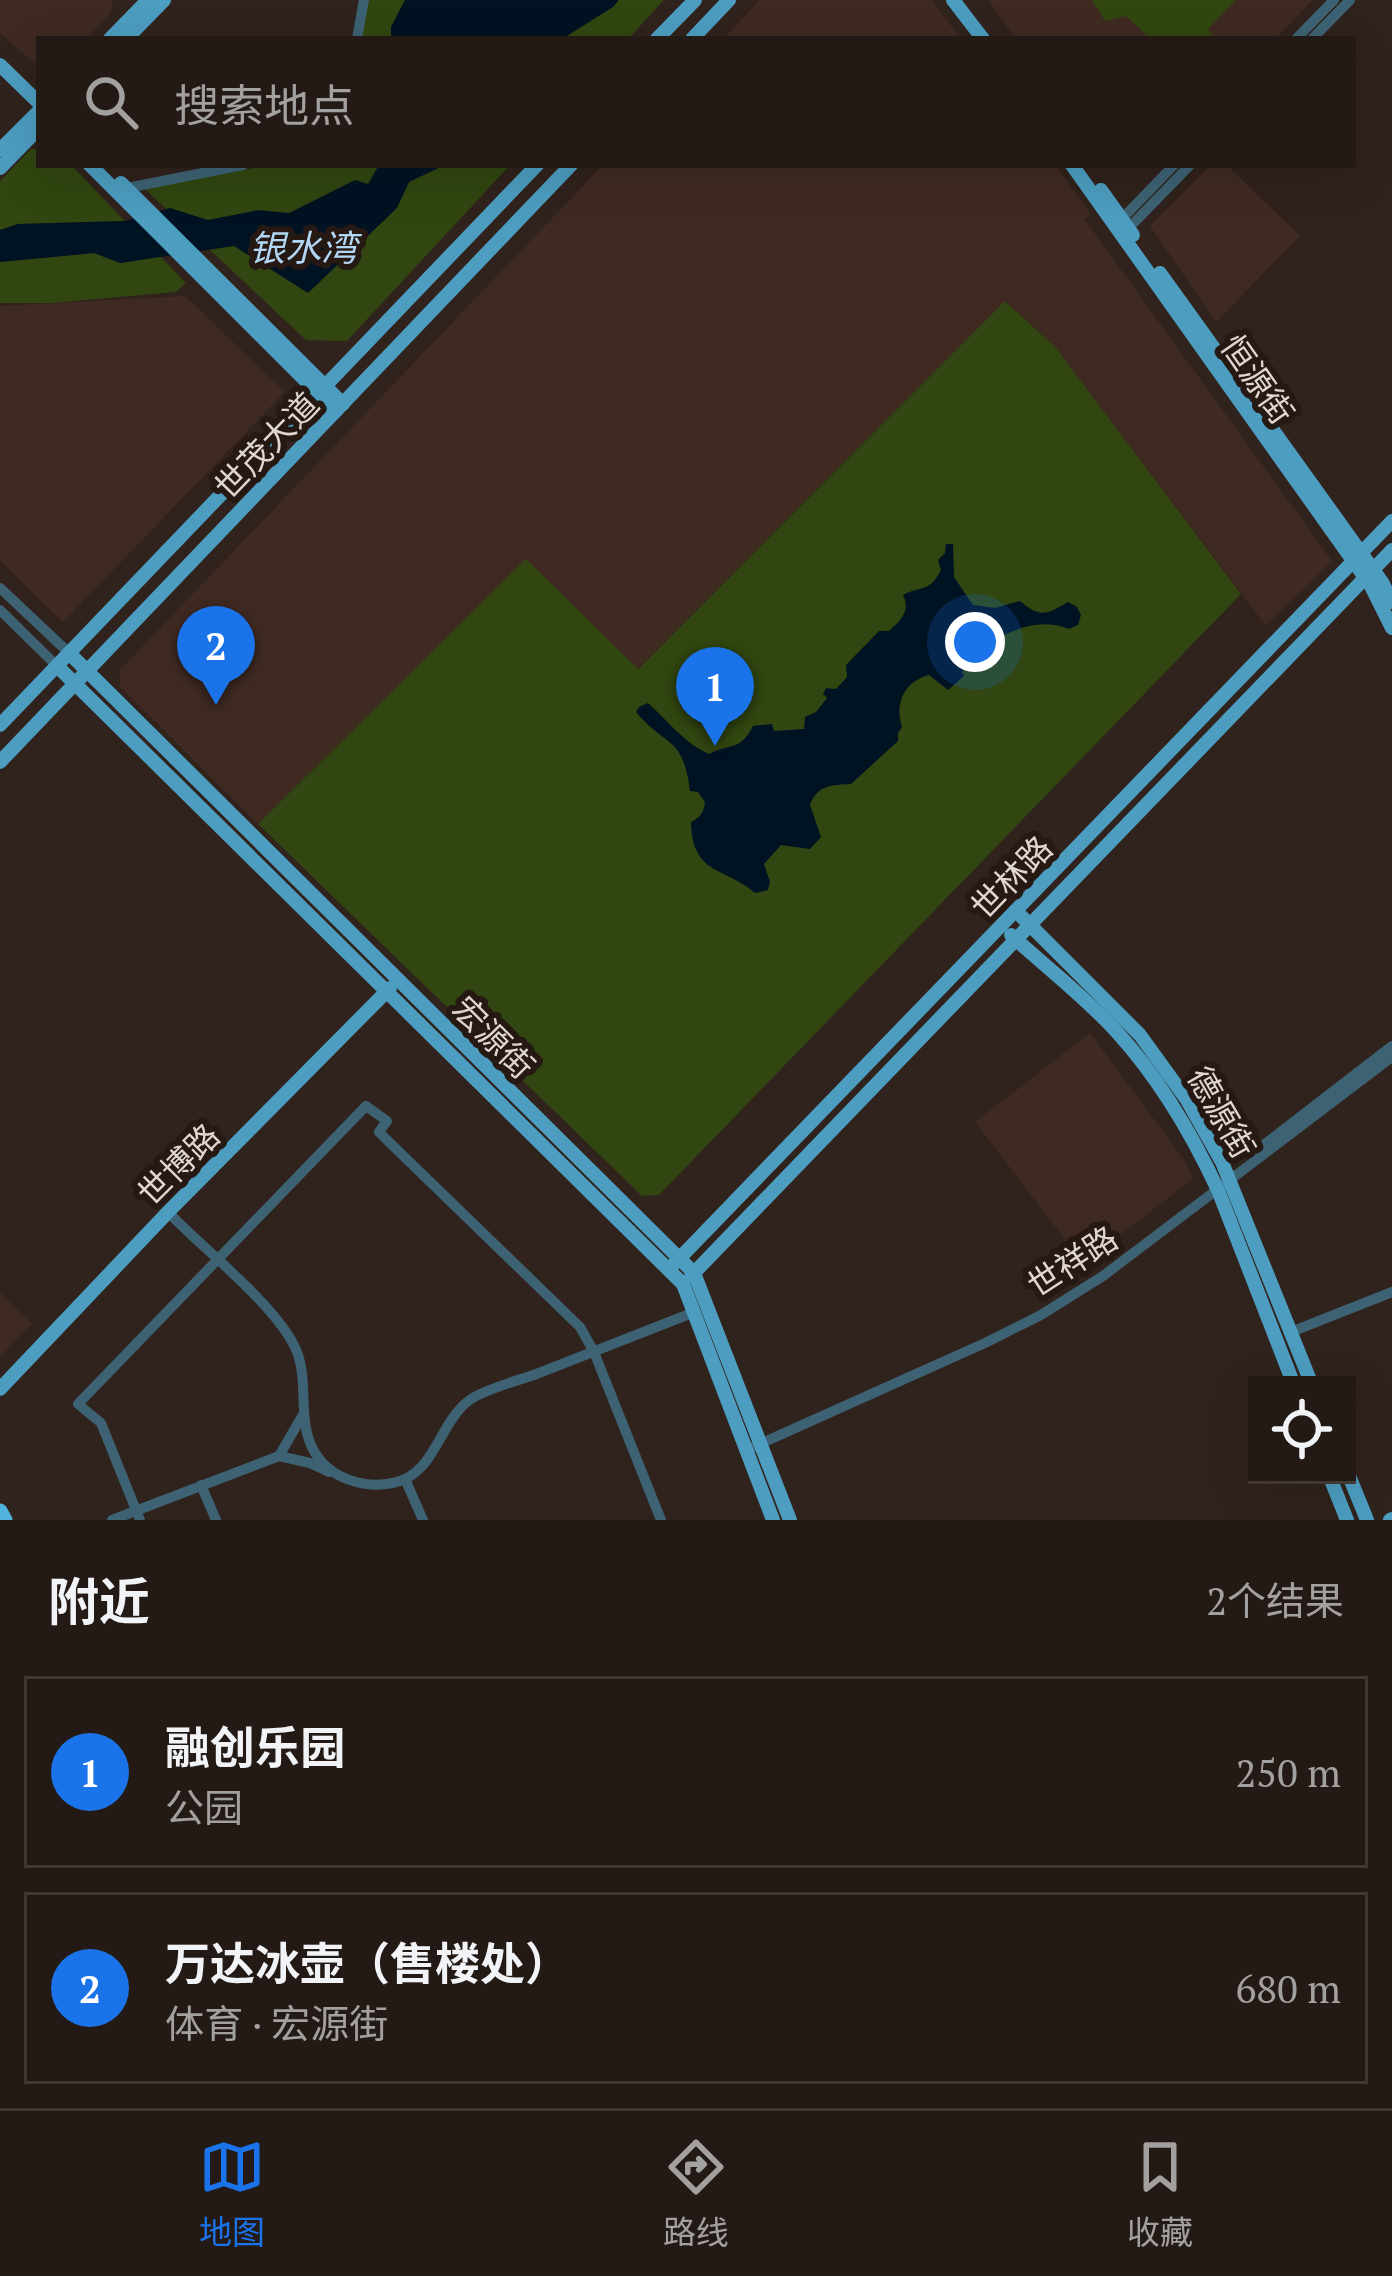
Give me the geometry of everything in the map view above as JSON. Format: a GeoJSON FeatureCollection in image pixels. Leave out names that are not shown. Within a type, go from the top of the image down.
{"type":"FeatureCollection","features":[{"type":"Feature","properties":{"kind":"highway"},"geometry":{"type":"LineString","coordinates":[[0,1511],[5,1520]]}},
{"type":"Feature","properties":{"kind":"main road"},"geometry":{"type":"LineString","coordinates":[[129,36],[164,0]]}},
{"type":"Feature","properties":{"kind":"main road"},"geometry":{"type":"LineString","coordinates":[[661,36],[695,0]]}},
{"type":"Feature","properties":{"kind":"main road"},"geometry":{"type":"LineString","coordinates":[[695,36],[729,0]]}},
{"type":"Feature","properties":{"kind":"main road"},"geometry":{"type":"LineString","coordinates":[[953,0],[980,36]]}},
{"type":"Feature","properties":{"kind":"main road"},"geometry":{"type":"LineString","coordinates":[[964,0],[990,36]]}},
{"type":"Feature","properties":{"kind":"main road"},"geometry":{"type":"LineString","coordinates":[[113,36],[143,2]]}},
{"type":"Feature","properties":{"kind":"main road"},"geometry":{"type":"LineString","coordinates":[[0,64],[36,110]]}},
{"type":"Feature","properties":{"kind":"main road"},"geometry":{"type":"LineString","coordinates":[[0,77],[36,111]]}},
{"type":"Feature","properties":{"kind":"main road"},"geometry":{"type":"LineString","coordinates":[[0,151],[36,117]]}},
{"type":"Feature","properties":{"kind":"main road"},"geometry":{"type":"LineString","coordinates":[[0,168],[36,118]]}},
{"type":"Feature","properties":{"kind":"main road"},"geometry":{"type":"LineString","coordinates":[[94,168],[126,191]]}},
{"type":"Feature","properties":{"kind":"main road"},"geometry":{"type":"LineString","coordinates":[[106,168],[339,407]]}},
{"type":"Feature","properties":{"kind":"main road","name":"世茂大道"},"geometry":{"type":"LineString","coordinates":[[0,725],[534,168]]}},
{"type":"Feature","properties":{"kind":"main road","name":"世茂大道"},"geometry":{"type":"LineString","coordinates":[[0,762],[568,168]]}},
{"type":"Feature","properties":{"kind":"main road","name":"恒源街"},"geometry":{"type":"LineString","coordinates":[[1074,168],[1122,227]]}},
{"type":"Feature","properties":{"kind":"main road","name":"恒源街"},"geometry":{"type":"LineString","coordinates":[[1085,168],[1122,227],[1392,602]]}},
{"type":"Feature","properties":{"kind":"main road","name":"世林路"},"geometry":{"type":"LineString","coordinates":[[674,1264],[1392,521]]}},
{"type":"Feature","properties":{"kind":"main road","name":"世林路"},"geometry":{"type":"LineString","coordinates":[[688,1279],[1392,550]]}},
{"type":"Feature","properties":{"kind":"main road","name":"恒源街"},"geometry":{"type":"LineString","coordinates":[[1369,574],[1392,628]]}},
{"type":"Feature","properties":{"kind":"main road","name":"宏源街"},"geometry":{"type":"LineString","coordinates":[[69,653],[390,983],[688,1279],[753,1448],[773,1520]]}},
{"type":"Feature","properties":{"kind":"main road","name":"宏源街"},"geometry":{"type":"LineString","coordinates":[[57,666],[390,983]]}},
{"type":"Feature","properties":{"kind":"main road","name":"德源街"},"geometry":{"type":"LineString","coordinates":[[1016,911],[1159,1058],[1203,1126],[1291,1376]]}},
{"type":"Feature","properties":{"kind":"main road","name":"德源街"},"geometry":{"type":"LineString","coordinates":[[1001,926],[1083,998],[1139,1059],[1179,1116],[1222,1181],[1308,1376]]}},
{"type":"Feature","properties":{"kind":"main road","name":"世博路"},"geometry":{"type":"LineString","coordinates":[[0,1389],[390,983]]}},
{"type":"Feature","properties":{"kind":"main road","name":"世博路"},"geometry":{"type":"LineString","coordinates":[[0,1375],[390,983]]}},
{"type":"Feature","properties":{"kind":"main road","name":"宏源街"},"geometry":{"type":"LineString","coordinates":[[688,1279],[692,1313],[790,1520]]}},
{"type":"Feature","properties":{"kind":"main road"},"geometry":{"type":"LineString","coordinates":[[1333,1484],[1347,1520]]}},
{"type":"Feature","properties":{"kind":"main road"},"geometry":{"type":"LineString","coordinates":[[1352,1484],[1366,1520]]}},
{"type":"Feature","properties":{"kind":"street"},"geometry":{"type":"LineString","coordinates":[[358,36],[364,0]]}},
{"type":"Feature","properties":{"kind":"street"},"geometry":{"type":"LineString","coordinates":[[1299,36],[1334,0]]}},
{"type":"Feature","properties":{"kind":"street"},"geometry":{"type":"LineString","coordinates":[[1315,36],[1350,0]]}},
{"type":"Feature","properties":{"kind":"street"},"geometry":{"type":"LineString","coordinates":[[126,191],[230,168]]}},
{"type":"Feature","properties":{"kind":"street"},"geometry":{"type":"LineString","coordinates":[[1122,227],[1171,168]]}},
{"type":"Feature","properties":{"kind":"street"},"geometry":{"type":"LineString","coordinates":[[1122,227],[1187,168]]}},
{"type":"Feature","properties":{"kind":"street"},"geometry":{"type":"LineString","coordinates":[[0,588],[69,653]]}},
{"type":"Feature","properties":{"kind":"street"},"geometry":{"type":"LineString","coordinates":[[0,610],[57,666]]}},
{"type":"Feature","properties":{"kind":"street","name":"世祥路"},"geometry":{"type":"LineString","coordinates":[[753,1448],[985,1343],[1103,1276],[1392,1046]]}},
{"type":"Feature","properties":{"kind":"street","name":"世祥路"},"geometry":{"type":"LineString","coordinates":[[1222,1181],[1392,1057]]}},
{"type":"Feature","properties":{"kind":"street"},"geometry":{"type":"LineString","coordinates":[[139,1515],[100,1423],[78,1404],[366,1106],[386,1121],[379,1132],[580,1327],[661,1520]]}},
{"type":"Feature","properties":{"kind":"street"},"geometry":{"type":"LineString","coordinates":[[168,1212],[272,1313],[296,1348],[304,1373],[304,1413],[312,1449],[332,1473]]}},
{"type":"Feature","properties":{"kind":"street"},"geometry":{"type":"LineString","coordinates":[[1291,1332],[1392,1292]]}},
{"type":"Feature","properties":{"kind":"street"},"geometry":{"type":"LineString","coordinates":[[112,1520],[139,1515],[279,1456],[360,1484],[392,1484],[415,1474],[436,1450],[444,1427],[473,1398],[692,1313]]}},
{"type":"Feature","properties":{"kind":"street"},"geometry":{"type":"LineString","coordinates":[[279,1456],[304,1413]]}},
{"type":"Feature","properties":{"kind":"street"},"geometry":{"type":"LineString","coordinates":[[405,1479],[423,1520]]}},
{"type":"Feature","properties":{"kind":"street"},"geometry":{"type":"LineString","coordinates":[[201,1485],[216,1520]]}},
{"type":"Feature","properties":{"kind":"shaded area"},"geometry":{"type":"Polygon","coordinates":[[[0,0],[113,0],[111,12],[88,36],[36,36],[36,64],[0,33],[0,0]]]}},
{"type":"Feature","properties":{"kind":"shaded area"},"geometry":{"type":"Polygon","coordinates":[[[760,0],[932,0],[959,36],[726,36],[760,0]]]}},
{"type":"Feature","properties":{"kind":"shaded area"},"geometry":{"type":"Polygon","coordinates":[[[988,0],[1313,0],[1278,36],[1014,36],[988,0]]]}},
{"type":"Feature","properties":{"kind":"shaded area"},"geometry":{"type":"Polygon","coordinates":[[[600,168],[1057,168],[1090,213],[1085,220],[1332,561],[1266,626],[1055,347],[1005,301],[637,669],[526,560],[258,824],[120,687],[120,670],[600,168]]]}},
{"type":"Feature","properties":{"kind":"shaded area"},"geometry":{"type":"Polygon","coordinates":[[[1207,168],[1230,168],[1300,236],[1216,322],[1150,226],[1207,168]]]}},
{"type":"Feature","properties":{"kind":"shaded area"},"geometry":{"type":"Polygon","coordinates":[[[185,296],[285,392],[63,622],[0,561],[0,306],[185,296]]]}},
{"type":"Feature","properties":{"kind":"shaded area"},"geometry":{"type":"Polygon","coordinates":[[[1090,1033],[1185,1161],[1193,1179],[1083,1263],[975,1122],[1090,1033]]]}},
{"type":"Feature","properties":{"kind":"shaded area"},"geometry":{"type":"Polygon","coordinates":[[[0,1293],[32,1323],[0,1357],[0,1293]]]}},
{"type":"Feature","properties":{"kind":"green space"},"geometry":{"type":"Polygon","coordinates":[[[365,0],[664,0],[631,36],[362,36],[365,0]]]}},
{"type":"Feature","properties":{"kind":"green space"},"geometry":{"type":"Polygon","coordinates":[[[1092,0],[1236,0],[1208,29],[1213,36],[1148,36],[1126,16],[1105,21],[1092,0]]]}},
{"type":"Feature","properties":{"kind":"green space"},"geometry":{"type":"Polygon","coordinates":[[[36,149],[36,168],[74,168],[125,221],[18,224],[0,230],[0,181],[36,149]]]}},
{"type":"Feature","properties":{"kind":"green space"},"geometry":{"type":"Polygon","coordinates":[[[254,168],[507,168],[347,341],[306,340],[145,189],[254,168]]]}},
{"type":"Feature","properties":{"kind":"green space"},"geometry":{"type":"Polygon","coordinates":[[[95,253],[121,263],[160,256],[186,283],[176,292],[0,303],[0,262],[95,253]]]}},
{"type":"Feature","properties":{"kind":"green space"},"geometry":{"type":"Polygon","coordinates":[[[1005,301],[1055,347],[1241,594],[659,1195],[642,1196],[258,824],[526,559],[638,669],[1005,301]]]}},
{"type":"Feature","properties":{"kind":"water"},"geometry":{"type":"Polygon","coordinates":[[[405,0],[619,0],[567,36],[391,36],[405,0]]]}},
{"type":"Feature","properties":{"kind":"water","name":"银水湾"},"geometry":{"type":"Polygon","coordinates":[[[377,168],[439,168],[409,182],[397,208],[308,293],[234,246],[120,263],[94,253],[0,262],[0,230],[18,224],[125,221],[170,208],[208,220],[258,210],[289,213],[355,180],[368,184],[377,168]]]}},
{"type":"Feature","properties":{"kind":"water"},"geometry":{"type":"Polygon","coordinates":[[[946,544],[953,544],[954,577],[973,605],[995,608],[1020,601],[1043,613],[1068,602],[1081,615],[1078,625],[1069,629],[1036,625],[1004,635],[989,634],[983,641],[986,654],[974,659],[948,690],[929,675],[914,682],[901,702],[898,741],[851,784],[817,793],[810,805],[821,837],[810,849],[781,845],[764,864],[768,890],[755,893],[712,868],[697,852],[691,822],[701,814],[705,802],[698,792],[690,791],[678,751],[636,712],[639,707],[648,703],[684,738],[709,754],[739,743],[753,726],[772,724],[774,731],[804,729],[805,717],[827,698],[826,688],[836,689],[847,677],[846,665],[879,631],[889,631],[901,619],[906,606],[903,595],[937,577],[946,544]]]}},
{"type":"Feature","properties":{"kind":"place","name":"万达冰壶（售楼处）"},"geometry":{"type":"Point","coordinates":[216,705]}},
{"type":"Feature","properties":{"kind":"place","name":"融创乐园"},"geometry":{"type":"Point","coordinates":[715,746]}}]}
